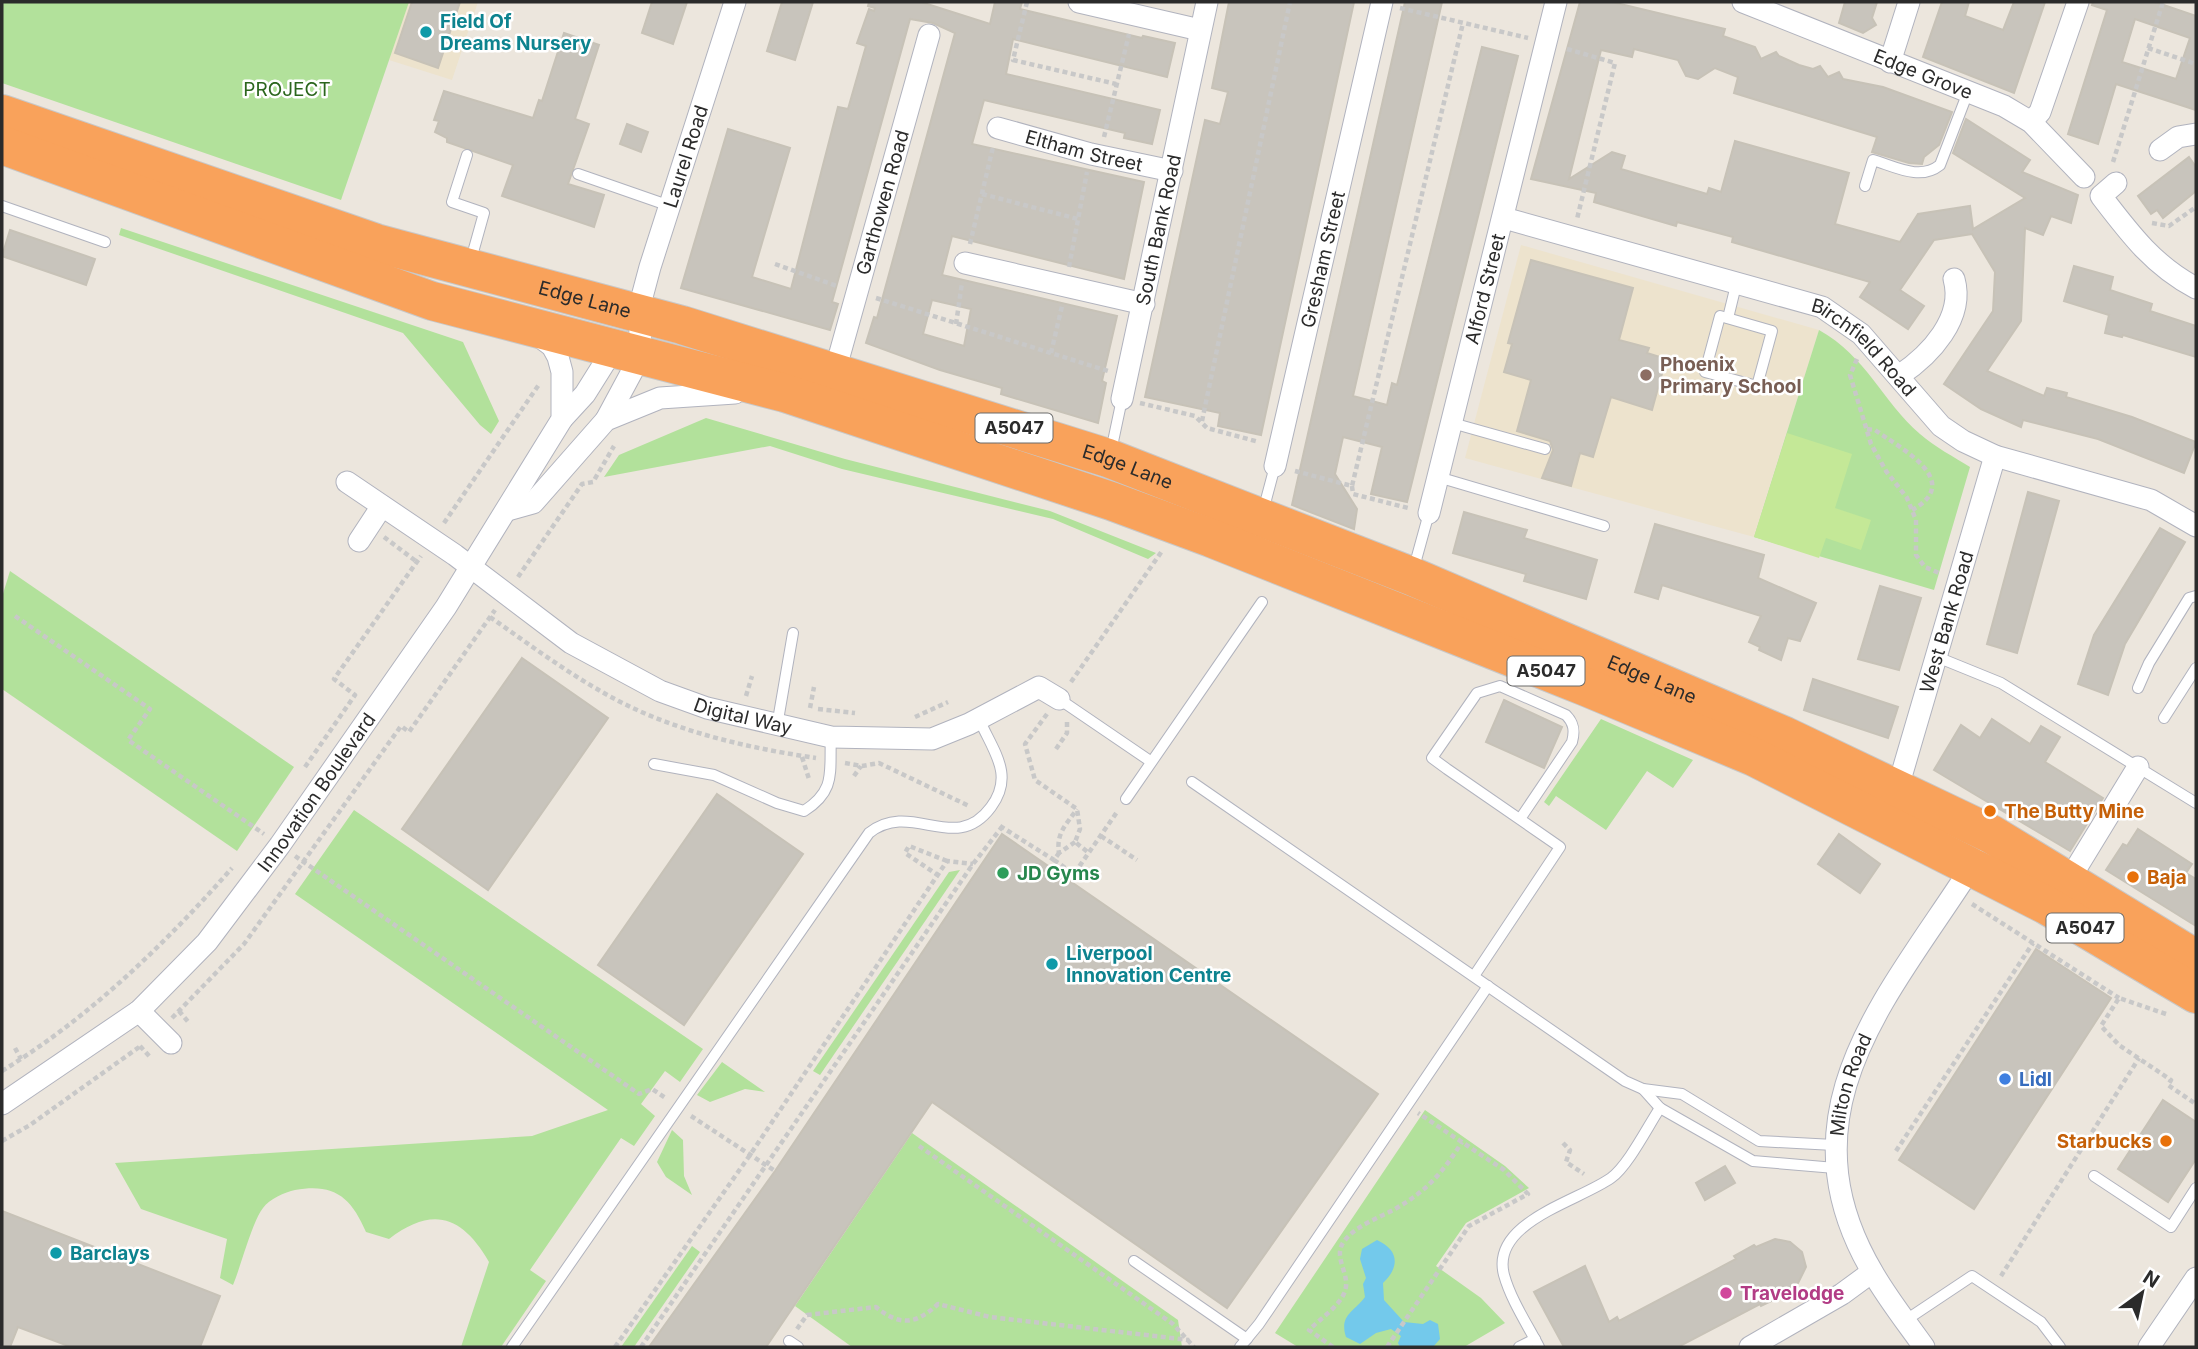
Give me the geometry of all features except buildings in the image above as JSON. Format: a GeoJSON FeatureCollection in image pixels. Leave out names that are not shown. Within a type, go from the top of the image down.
{"type":"FeatureCollection","features":[{"type":"Feature","properties":{"kind":"highway","name":"Edge Lane"},"geometry":{"type":"LineString","coordinates":[[2,114],[376,243],[638,313],[835,371],[1108,458],[1262,517],[1411,576],[1898,787],[1991,834],[2196,959]]}},
{"type":"Feature","properties":{"kind":"highway","name":"Edge Lane"},"geometry":{"type":"LineString","coordinates":[[2,145],[432,301],[785,393],[1111,501],[1586,687],[1754,757],[1963,879],[2046,905],[2183,1005]]}},
{"type":"Feature","properties":{"kind":"street","name":"Laurel Road"},"geometry":{"type":"LineString","coordinates":[[628,350],[670,206],[735,2]]}},
{"type":"Feature","properties":{"kind":"street"},"geometry":{"type":"LineString","coordinates":[[1079,2],[1200,30]]}},
{"type":"Feature","properties":{"kind":"street","name":"South Bank Road"},"geometry":{"type":"LineString","coordinates":[[1122,399],[1207,2]]}},
{"type":"Feature","properties":{"kind":"street","name":"Gresham Street"},"geometry":{"type":"LineString","coordinates":[[1278,456],[1382,2]]}},
{"type":"Feature","properties":{"kind":"street","name":"Alford Street"},"geometry":{"type":"LineString","coordinates":[[1434,495],[1556,2]]}},
{"type":"Feature","properties":{"kind":"street","name":"Edge Grove"},"geometry":{"type":"LineString","coordinates":[[1743,2],[2004,106],[2031,122],[2084,177]]}},
{"type":"Feature","properties":{"kind":"street"},"geometry":{"type":"LineString","coordinates":[[1890,62],[1909,2]]}},
{"type":"Feature","properties":{"kind":"street"},"geometry":{"type":"LineString","coordinates":[[2031,122],[2040,113],[2078,2]]}},
{"type":"Feature","properties":{"kind":"street","name":"Garthowen Road"},"geometry":{"type":"LineString","coordinates":[[835,371],[929,35]]}},
{"type":"Feature","properties":{"kind":"street","name":"Eltham Street"},"geometry":{"type":"LineString","coordinates":[[998,128],[1095,155],[1172,171]]}},
{"type":"Feature","properties":{"kind":"street"},"geometry":{"type":"LineString","coordinates":[[2160,150],[2178,138],[2196,134]]}},
{"type":"Feature","properties":{"kind":"street"},"geometry":{"type":"LineString","coordinates":[[2116,183],[2101,196],[2145,253],[2170,274],[2196,288]]}},
{"type":"Feature","properties":{"kind":"street","name":"Birchfield Road"},"geometry":{"type":"LineString","coordinates":[[1504,218],[1737,281],[1822,307],[1861,334],[1900,375],[1941,426],[1995,456],[2151,500],[2196,526]]}},
{"type":"Feature","properties":{"kind":"street"},"geometry":{"type":"LineString","coordinates":[[965,263],[1144,304]]}},
{"type":"Feature","properties":{"kind":"street"},"geometry":{"type":"LineString","coordinates":[[1900,375],[1922,360],[1955,313],[1958,293],[1954,279]]}},
{"type":"Feature","properties":{"kind":"street"},"geometry":{"type":"LineString","coordinates":[[526,327],[552,346],[558,357],[562,372],[562,419]]}},
{"type":"Feature","properties":{"kind":"street"},"geometry":{"type":"LineString","coordinates":[[606,420],[628,350]]}},
{"type":"Feature","properties":{"kind":"street","name":"Innovation Boulevard"},"geometry":{"type":"LineString","coordinates":[[6,1093],[139,1011],[207,942],[280,845],[446,607],[463,561],[508,510],[562,419],[628,350]]}},
{"type":"Feature","properties":{"kind":"street","name":"Edge Lane"},"geometry":{"type":"LineString","coordinates":[[508,510],[533,503],[606,420],[660,398],[707,393],[785,393]]}},
{"type":"Feature","properties":{"kind":"street","name":"West Bank Road"},"geometry":{"type":"LineString","coordinates":[[1898,787],[1995,456]]}},
{"type":"Feature","properties":{"kind":"street","name":"Digital Way"},"geometry":{"type":"LineString","coordinates":[[346,482],[463,561],[571,643],[660,691],[707,708],[831,737],[932,739],[979,719],[1039,687],[1063,701]]}},
{"type":"Feature","properties":{"kind":"street"},"geometry":{"type":"LineString","coordinates":[[359,541],[382,506]]}},
{"type":"Feature","properties":{"kind":"street"},"geometry":{"type":"LineString","coordinates":[[2069,880],[2138,768]]}},
{"type":"Feature","properties":{"kind":"street","name":"Milton Road"},"geometry":{"type":"LineString","coordinates":[[1924,1347],[1872,1272],[1850,1220],[1835,1168],[1834,1144],[1840,1108],[1856,1054],[1879,1006],[1991,834]]}},
{"type":"Feature","properties":{"kind":"street"},"geometry":{"type":"LineString","coordinates":[[139,1011],[171,1043]]}},
{"type":"Feature","properties":{"kind":"street"},"geometry":{"type":"LineString","coordinates":[[1750,1347],[1842,1294],[1872,1272]]}},
{"type":"Feature","properties":{"kind":"street"},"geometry":{"type":"LineString","coordinates":[[2149,1347],[2196,1278]]}},
{"type":"Feature","properties":{"kind":"lane"},"geometry":{"type":"LineString","coordinates":[[1865,186],[1873,160],[1915,173],[1933,171],[1940,165],[1968,92]]}},
{"type":"Feature","properties":{"kind":"lane"},"geometry":{"type":"LineString","coordinates":[[467,155],[452,202],[484,213],[468,269]]}},
{"type":"Feature","properties":{"kind":"lane"},"geometry":{"type":"LineString","coordinates":[[578,174],[670,206]]}},
{"type":"Feature","properties":{"kind":"lane"},"geometry":{"type":"LineString","coordinates":[[2,205],[105,242]]}},
{"type":"Feature","properties":{"kind":"lane"},"geometry":{"type":"LineString","coordinates":[[1728,318],[1737,281]]}},
{"type":"Feature","properties":{"kind":"lane"},"geometry":{"type":"LineString","coordinates":[[1720,316],[1728,318],[1772,331],[1757,386],[1705,372],[1720,316]]}},
{"type":"Feature","properties":{"kind":"lane","name":"South Bank Road"},"geometry":{"type":"LineString","coordinates":[[1108,458],[1115,438],[1122,399]]}},
{"type":"Feature","properties":{"kind":"lane"},"geometry":{"type":"LineString","coordinates":[[1452,423],[1545,449]]}},
{"type":"Feature","properties":{"kind":"lane","name":"Gresham Street"},"geometry":{"type":"LineString","coordinates":[[1262,517],[1278,456]]}},
{"type":"Feature","properties":{"kind":"lane"},"geometry":{"type":"LineString","coordinates":[[1434,495],[1604,526]]}},
{"type":"Feature","properties":{"kind":"lane","name":"Alford Street"},"geometry":{"type":"LineString","coordinates":[[1411,576],[1434,495]]}},
{"type":"Feature","properties":{"kind":"lane"},"geometry":{"type":"LineString","coordinates":[[2138,688],[2149,663],[2189,598],[2196,596]]}},
{"type":"Feature","properties":{"kind":"lane"},"geometry":{"type":"LineString","coordinates":[[1126,799],[1262,602]]}},
{"type":"Feature","properties":{"kind":"lane"},"geometry":{"type":"LineString","coordinates":[[777,726],[793,633]]}},
{"type":"Feature","properties":{"kind":"lane"},"geometry":{"type":"LineString","coordinates":[[1937,657],[2001,683],[2196,803]]}},
{"type":"Feature","properties":{"kind":"lane"},"geometry":{"type":"LineString","coordinates":[[2164,718],[2196,668]]}},
{"type":"Feature","properties":{"kind":"lane"},"geometry":{"type":"LineString","coordinates":[[1474,976],[1560,847],[1432,758],[1478,694],[1500,686],[1566,715],[1572,721],[1574,732],[1572,742],[1520,819]]}},
{"type":"Feature","properties":{"kind":"lane"},"geometry":{"type":"LineString","coordinates":[[1063,701],[1150,761]]}},
{"type":"Feature","properties":{"kind":"lane"},"geometry":{"type":"LineString","coordinates":[[512,1347],[869,833],[892,820],[953,830],[971,827],[984,817],[1002,793],[1003,774],[979,719]]}},
{"type":"Feature","properties":{"kind":"lane"},"geometry":{"type":"LineString","coordinates":[[654,764],[714,775],[777,803],[804,811],[821,800],[830,784],[831,737]]}},
{"type":"Feature","properties":{"kind":"lane"},"geometry":{"type":"LineString","coordinates":[[1192,782],[1625,1081],[1643,1089],[1682,1094],[1759,1140],[1834,1144]]}},
{"type":"Feature","properties":{"kind":"lane"},"geometry":{"type":"LineString","coordinates":[[1134,1261],[1243,1343],[1488,985]]}},
{"type":"Feature","properties":{"kind":"lane"},"geometry":{"type":"LineString","coordinates":[[1643,1089],[1660,1108],[1753,1161],[1835,1168]]}},
{"type":"Feature","properties":{"kind":"lane"},"geometry":{"type":"LineString","coordinates":[[1519,1347],[1537,1343],[1509,1289],[1503,1271],[1503,1254],[1525,1223],[1614,1176],[1660,1108]]}},
{"type":"Feature","properties":{"kind":"lane"},"geometry":{"type":"LineString","coordinates":[[2094,1177],[2171,1227],[2196,1188]]}},
{"type":"Feature","properties":{"kind":"lane"},"geometry":{"type":"LineString","coordinates":[[1906,1320],[1972,1276],[2041,1322],[2060,1347]]}},
{"type":"Feature","properties":{"kind":"path"},"geometry":{"type":"LineString","coordinates":[[1027,2],[1013,60],[1116,84]]}},
{"type":"Feature","properties":{"kind":"path"},"geometry":{"type":"LineString","coordinates":[[1202,421],[1290,2]]}},
{"type":"Feature","properties":{"kind":"path"},"geometry":{"type":"LineString","coordinates":[[1382,2],[1615,63],[1573,237]]}},
{"type":"Feature","properties":{"kind":"path"},"geometry":{"type":"LineString","coordinates":[[2116,183],[2111,170],[2164,2]]}},
{"type":"Feature","properties":{"kind":"path"},"geometry":{"type":"LineString","coordinates":[[1051,353],[1077,219],[1134,16]]}},
{"type":"Feature","properties":{"kind":"path"},"geometry":{"type":"LineString","coordinates":[[1434,495],[1353,494],[1352,485],[1463,23]]}},
{"type":"Feature","properties":{"kind":"path"},"geometry":{"type":"LineString","coordinates":[[2148,48],[2196,64]]}},
{"type":"Feature","properties":{"kind":"path"},"geometry":{"type":"LineString","coordinates":[[956,324],[965,263],[998,128]]}},
{"type":"Feature","properties":{"kind":"path"},"geometry":{"type":"LineString","coordinates":[[982,194],[1077,219]]}},
{"type":"Feature","properties":{"kind":"path"},"geometry":{"type":"LineString","coordinates":[[2147,217],[2154,226],[2169,226],[2196,207]]}},
{"type":"Feature","properties":{"kind":"path"},"geometry":{"type":"LineString","coordinates":[[775,264],[1127,377]]}},
{"type":"Feature","properties":{"kind":"path"},"geometry":{"type":"LineString","coordinates":[[1857,359],[1850,375],[1867,429],[1886,471],[1907,498],[1916,520],[1916,555],[1925,567],[1939,573]]}},
{"type":"Feature","properties":{"kind":"path"},"geometry":{"type":"LineString","coordinates":[[1122,399],[1195,416],[1207,428],[1352,485]]}},
{"type":"Feature","properties":{"kind":"path"},"geometry":{"type":"LineString","coordinates":[[1867,429],[1875,430],[1919,460],[1930,473],[1933,486],[1927,498],[1912,510]]}},
{"type":"Feature","properties":{"kind":"path"},"geometry":{"type":"LineString","coordinates":[[299,775],[355,695],[334,679],[445,522]]}},
{"type":"Feature","properties":{"kind":"path"},"geometry":{"type":"LineString","coordinates":[[1054,860],[1074,842],[1080,830],[1077,808],[1035,780],[1025,744],[1063,701],[1179,528]]}},
{"type":"Feature","properties":{"kind":"path"},"geometry":{"type":"LineString","coordinates":[[518,575],[528,583]]}},
{"type":"Feature","properties":{"kind":"path"},"geometry":{"type":"LineString","coordinates":[[15,616],[150,709],[128,740],[268,837]]}},
{"type":"Feature","properties":{"kind":"path"},"geometry":{"type":"LineString","coordinates":[[746,697],[752,676]]}},
{"type":"Feature","properties":{"kind":"path"},"geometry":{"type":"LineString","coordinates":[[810,708],[814,687]]}},
{"type":"Feature","properties":{"kind":"path"},"geometry":{"type":"LineString","coordinates":[[734,693],[810,708],[859,714]]}},
{"type":"Feature","properties":{"kind":"path"},"geometry":{"type":"LineString","coordinates":[[1056,750],[1068,733],[1063,701]]}},
{"type":"Feature","properties":{"kind":"path"},"geometry":{"type":"LineString","coordinates":[[908,720],[948,702]]}},
{"type":"Feature","properties":{"kind":"path"},"geometry":{"type":"LineString","coordinates":[[802,756],[808,779]]}},
{"type":"Feature","properties":{"kind":"path"},"geometry":{"type":"LineString","coordinates":[[854,776],[862,766]]}},
{"type":"Feature","properties":{"kind":"path"},"geometry":{"type":"LineString","coordinates":[[641,1347],[972,864],[1002,827],[1074,874],[1126,799]]}},
{"type":"Feature","properties":{"kind":"path"},"geometry":{"type":"LineString","coordinates":[[1059,853],[1057,841],[1060,830],[1077,808]]}},
{"type":"Feature","properties":{"kind":"path"},"geometry":{"type":"LineString","coordinates":[[255,839],[268,820]]}},
{"type":"Feature","properties":{"kind":"path"},"geometry":{"type":"LineString","coordinates":[[1101,836],[1137,860]]}},
{"type":"Feature","properties":{"kind":"path"},"geometry":{"type":"LineString","coordinates":[[1074,842],[1089,853]]}},
{"type":"Feature","properties":{"kind":"path"},"geometry":{"type":"LineString","coordinates":[[940,876],[905,853],[909,846],[947,861],[972,864]]}},
{"type":"Feature","properties":{"kind":"path"},"geometry":{"type":"LineString","coordinates":[[289,852],[639,1094],[652,1090],[775,1171]]}},
{"type":"Feature","properties":{"kind":"path"},"geometry":{"type":"LineString","coordinates":[[615,1347],[750,1155],[940,876],[947,861]]}},
{"type":"Feature","properties":{"kind":"path"},"geometry":{"type":"LineString","coordinates":[[2,1071],[22,1059],[108,993],[159,946],[235,866]]}},
{"type":"Feature","properties":{"kind":"path"},"geometry":{"type":"LineString","coordinates":[[1963,879],[2033,943],[2119,998],[2183,1005]]}},
{"type":"Feature","properties":{"kind":"path"},"geometry":{"type":"LineString","coordinates":[[1896,1152],[2033,943]]}},
{"type":"Feature","properties":{"kind":"path"},"geometry":{"type":"LineString","coordinates":[[2119,998],[2101,1026],[2139,1058],[2171,1080],[2168,1085],[2196,1104]]}},
{"type":"Feature","properties":{"kind":"path"},"geometry":{"type":"LineString","coordinates":[[179,1011],[190,1024]]}},
{"type":"Feature","properties":{"kind":"path"},"geometry":{"type":"LineString","coordinates":[[140,1046],[151,1058]]}},
{"type":"Feature","properties":{"kind":"path"},"geometry":{"type":"LineString","coordinates":[[15,1048],[22,1059]]}},
{"type":"Feature","properties":{"kind":"path"},"geometry":{"type":"LineString","coordinates":[[1992,1290],[2139,1058]]}},
{"type":"Feature","properties":{"kind":"path"},"geometry":{"type":"LineString","coordinates":[[1388,1347],[1469,1226],[1528,1194],[1504,1170],[1405,1105]]}},
{"type":"Feature","properties":{"kind":"path"},"geometry":{"type":"LineString","coordinates":[[1333,1347],[1309,1330],[1345,1293],[1347,1284],[1339,1261],[1343,1242],[1351,1234],[1398,1207],[1438,1179],[1462,1142]]}},
{"type":"Feature","properties":{"kind":"path"},"geometry":{"type":"LineString","coordinates":[[1563,1143],[1570,1150],[1566,1162],[1600,1185]]}},
{"type":"Feature","properties":{"kind":"path"},"geometry":{"type":"LineString","coordinates":[[919,1146],[1173,1324],[1194,1347]]}},
{"type":"Feature","properties":{"kind":"path"},"geometry":{"type":"LineString","coordinates":[[793,1344],[807,1315],[876,1307],[892,1320],[909,1321],[926,1315],[938,1304],[990,1317],[1189,1340]]}},
{"type":"Feature","properties":{"kind":"shaded area","name":"Field Of Dreams Nursery"},"geometry":{"type":"Polygon","coordinates":[[[409,2],[478,2],[452,80],[389,60],[409,2]]]}},
{"type":"Feature","properties":{"kind":"shaded area","name":"Phoenix Primary School"},"geometry":{"type":"Polygon","coordinates":[[[1521,245],[1819,330],[1754,537],[1465,458],[1521,245]]]}},
{"type":"Feature","properties":{"kind":"green space","name":"PROJECT"},"geometry":{"type":"Polygon","coordinates":[[[2,2],[409,2],[341,200],[2,83],[2,2]]]}},
{"type":"Feature","properties":{"kind":"green space"},"geometry":{"type":"Polygon","coordinates":[[[121,228],[463,342],[499,421],[491,434],[480,425],[403,333],[119,235],[121,228]]]}},
{"type":"Feature","properties":{"kind":"green space"},"geometry":{"type":"Polygon","coordinates":[[[1819,330],[1850,353],[1920,434],[1970,467],[1934,590],[1754,537],[1819,330]]]}},
{"type":"Feature","properties":{"kind":"green space"},"geometry":{"type":"Polygon","coordinates":[[[706,418],[845,459],[1050,511],[1156,553],[1148,559],[1053,519],[842,469],[770,446],[604,477],[619,455],[706,418]]]}},
{"type":"Feature","properties":{"kind":"green space"},"geometry":{"type":"Polygon","coordinates":[[[1787,433],[1852,454],[1835,508],[1871,520],[1861,550],[1826,538],[1819,558],[1754,537],[1787,433]]]}},
{"type":"Feature","properties":{"kind":"green space"},"geometry":{"type":"Polygon","coordinates":[[[10,571],[294,767],[237,851],[2,689],[2,597],[10,571]]]}},
{"type":"Feature","properties":{"kind":"green space"},"geometry":{"type":"Polygon","coordinates":[[[1601,719],[1693,760],[1673,788],[1647,771],[1606,830],[1556,796],[1549,806],[1544,802],[1601,719]]]}},
{"type":"Feature","properties":{"kind":"green space"},"geometry":{"type":"Polygon","coordinates":[[[354,810],[703,1049],[680,1082],[665,1071],[641,1104],[655,1116],[634,1146],[621,1138],[530,1270],[546,1281],[501,1347],[461,1347],[489,1262],[479,1246],[457,1225],[432,1219],[419,1222],[389,1239],[366,1232],[354,1210],[340,1195],[309,1188],[291,1191],[278,1196],[263,1208],[233,1285],[220,1278],[227,1239],[141,1209],[115,1163],[532,1136],[608,1110],[295,894],[354,810]]]}},
{"type":"Feature","properties":{"kind":"green space"},"geometry":{"type":"Polygon","coordinates":[[[960,870],[820,1075],[813,1071],[949,872],[960,870]]]}},
{"type":"Feature","properties":{"kind":"green space"},"geometry":{"type":"Polygon","coordinates":[[[722,1062],[765,1092],[745,1089],[710,1102],[697,1095],[722,1062]]]}},
{"type":"Feature","properties":{"kind":"green space"},"geometry":{"type":"Polygon","coordinates":[[[1425,1110],[1505,1166],[1529,1188],[1466,1223],[1436,1266],[1481,1298],[1505,1323],[1464,1347],[1298,1347],[1275,1333],[1425,1110]]]}},
{"type":"Feature","properties":{"kind":"green space"},"geometry":{"type":"Polygon","coordinates":[[[672,1130],[683,1140],[684,1176],[692,1195],[666,1177],[657,1162],[672,1130]]]}},
{"type":"Feature","properties":{"kind":"green space"},"geometry":{"type":"Polygon","coordinates":[[[912,1133],[1178,1320],[1182,1347],[852,1347],[795,1306],[912,1133]]]}},
{"type":"Feature","properties":{"kind":"green space"},"geometry":{"type":"Polygon","coordinates":[[[692,1246],[700,1252],[634,1347],[621,1347],[692,1246]]]}},
{"type":"Feature","properties":{"kind":"water"},"geometry":{"type":"Polygon","coordinates":[[[1377,1240],[1390,1249],[1395,1259],[1389,1277],[1383,1283],[1384,1300],[1404,1322],[1423,1324],[1430,1320],[1438,1324],[1440,1339],[1433,1347],[1400,1347],[1398,1343],[1401,1336],[1391,1329],[1376,1333],[1360,1344],[1346,1337],[1346,1319],[1365,1297],[1363,1284],[1366,1278],[1360,1259],[1362,1249],[1377,1240]]]}},
{"type":"Feature","properties":{"kind":"place","name":"Field Of Dreams Nursery"},"geometry":{"type":"Point","coordinates":[426,32]}},
{"type":"Feature","properties":{"kind":"place","name":"Phoenix Primary School"},"geometry":{"type":"Point","coordinates":[1646,375]}},
{"type":"Feature","properties":{"kind":"place","name":"The Butty Mine"},"geometry":{"type":"Point","coordinates":[1990,811]}},
{"type":"Feature","properties":{"kind":"place","name":"JD Gyms"},"geometry":{"type":"Point","coordinates":[1003,873]}},
{"type":"Feature","properties":{"kind":"place","name":"Baja"},"geometry":{"type":"Point","coordinates":[2133,877]}},
{"type":"Feature","properties":{"kind":"place","name":"Liverpool Innovation Centre"},"geometry":{"type":"Point","coordinates":[1052,964]}},
{"type":"Feature","properties":{"kind":"place","name":"Lidl"},"geometry":{"type":"Point","coordinates":[2005,1079]}},
{"type":"Feature","properties":{"kind":"place","name":"Starbucks"},"geometry":{"type":"Point","coordinates":[2166,1141]}},
{"type":"Feature","properties":{"kind":"place","name":"Barclays"},"geometry":{"type":"Point","coordinates":[56,1253]}},
{"type":"Feature","properties":{"kind":"place","name":"Travelodge"},"geometry":{"type":"Point","coordinates":[1726,1293]}}]}
